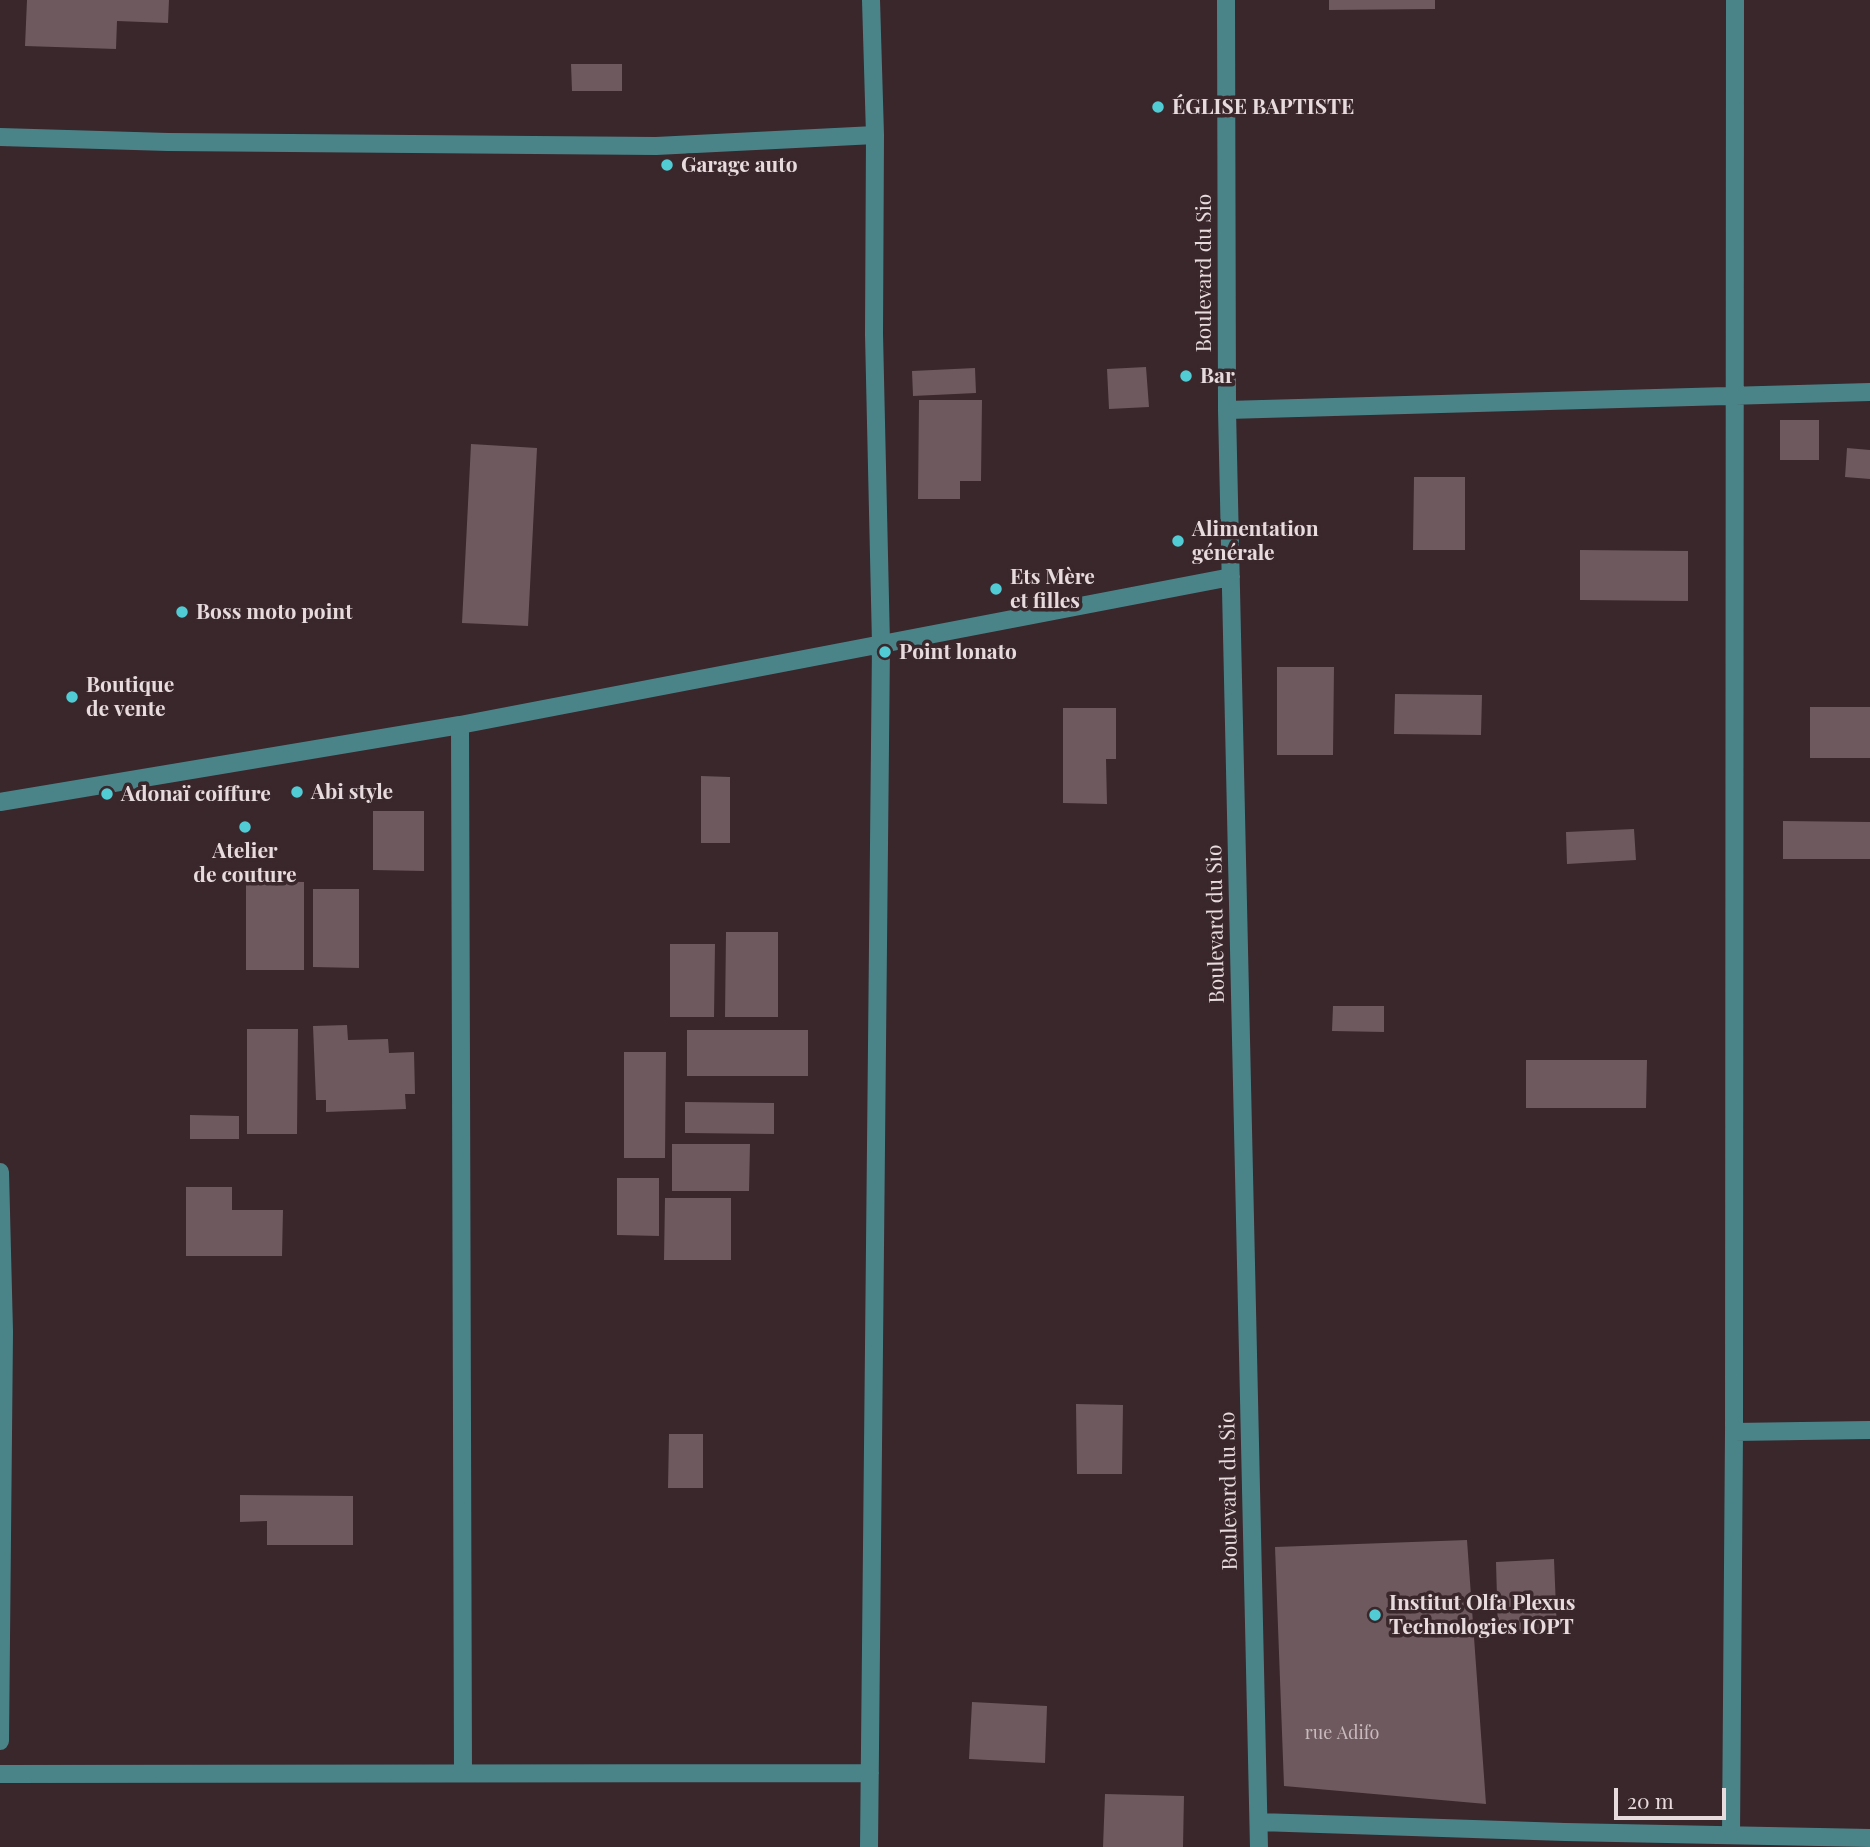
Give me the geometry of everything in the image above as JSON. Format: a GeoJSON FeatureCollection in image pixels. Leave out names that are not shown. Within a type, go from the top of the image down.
{"type":"FeatureCollection","features":[{"type":"Feature","properties":{"kind":"street"},"geometry":{"type":"LineString","coordinates":[[869,1847],[881,644],[874,334],[875,135],[871,0]]}},
{"type":"Feature","properties":{"kind":"street","name":"Boulevard du Sio"},"geometry":{"type":"LineString","coordinates":[[1226,0],[1227,410],[1259,1847]]}},
{"type":"Feature","properties":{"kind":"street"},"geometry":{"type":"LineString","coordinates":[[1731,1835],[1734,1432],[1735,0]]}},
{"type":"Feature","properties":{"kind":"street"},"geometry":{"type":"LineString","coordinates":[[0,137],[182,142],[656,146],[875,135]]}},
{"type":"Feature","properties":{"kind":"street"},"geometry":{"type":"LineString","coordinates":[[1227,410],[1870,392]]}},
{"type":"Feature","properties":{"kind":"street"},"geometry":{"type":"LineString","coordinates":[[0,802],[460,725],[1231,577]]}},
{"type":"Feature","properties":{"kind":"street"},"geometry":{"type":"LineString","coordinates":[[460,725],[463,1773]]}},
{"type":"Feature","properties":{"kind":"street"},"geometry":{"type":"LineString","coordinates":[[0,1172],[4,1332],[0,1741]]}},
{"type":"Feature","properties":{"kind":"street"},"geometry":{"type":"LineString","coordinates":[[1734,1432],[1870,1430]]}},
{"type":"Feature","properties":{"kind":"street"},"geometry":{"type":"LineString","coordinates":[[0,1774],[870,1773]]}},
{"type":"Feature","properties":{"kind":"street"},"geometry":{"type":"LineString","coordinates":[[1259,1822],[1564,1840],[1731,1835],[1870,1838]]}},
{"type":"Feature","properties":{"kind":"building"},"geometry":{"type":"Polygon","coordinates":[[[27,0],[169,0],[168,23],[117,21],[116,49],[25,46],[27,0]]]}},
{"type":"Feature","properties":{"kind":"building"},"geometry":{"type":"Polygon","coordinates":[[[1329,0],[1435,0],[1435,9],[1329,10],[1329,0]]]}},
{"type":"Feature","properties":{"kind":"building"},"geometry":{"type":"Polygon","coordinates":[[[571,64],[622,64],[622,91],[572,91],[571,64]]]}},
{"type":"Feature","properties":{"kind":"building"},"geometry":{"type":"Polygon","coordinates":[[[1146,367],[1149,407],[1109,409],[1107,369],[1146,367]]]}},
{"type":"Feature","properties":{"kind":"building"},"geometry":{"type":"Polygon","coordinates":[[[975,368],[976,393],[913,396],[912,371],[975,368]]]}},
{"type":"Feature","properties":{"kind":"building"},"geometry":{"type":"Polygon","coordinates":[[[919,400],[982,400],[981,481],[960,481],[960,499],[918,499],[919,400]]]}},
{"type":"Feature","properties":{"kind":"building"},"geometry":{"type":"Polygon","coordinates":[[[1780,420],[1819,420],[1819,460],[1780,460],[1780,420]]]}},
{"type":"Feature","properties":{"kind":"building"},"geometry":{"type":"Polygon","coordinates":[[[471,444],[537,448],[528,626],[462,623],[471,444]]]}},
{"type":"Feature","properties":{"kind":"building"},"geometry":{"type":"Polygon","coordinates":[[[1847,448],[1870,450],[1870,479],[1845,477],[1847,448]]]}},
{"type":"Feature","properties":{"kind":"building"},"geometry":{"type":"Polygon","coordinates":[[[1414,477],[1465,477],[1465,550],[1413,550],[1414,477]]]}},
{"type":"Feature","properties":{"kind":"building"},"geometry":{"type":"Polygon","coordinates":[[[1580,550],[1688,551],[1688,601],[1580,600],[1580,550]]]}},
{"type":"Feature","properties":{"kind":"building"},"geometry":{"type":"Polygon","coordinates":[[[1277,667],[1334,667],[1333,755],[1277,755],[1277,667]]]}},
{"type":"Feature","properties":{"kind":"building"},"geometry":{"type":"Polygon","coordinates":[[[1395,694],[1482,695],[1481,735],[1394,734],[1395,694]]]}},
{"type":"Feature","properties":{"kind":"building"},"geometry":{"type":"Polygon","coordinates":[[[1810,707],[1870,707],[1870,758],[1810,758],[1810,707]]]}},
{"type":"Feature","properties":{"kind":"building"},"geometry":{"type":"Polygon","coordinates":[[[1063,708],[1116,708],[1116,759],[1106,759],[1107,804],[1063,803],[1063,708]]]}},
{"type":"Feature","properties":{"kind":"building"},"geometry":{"type":"Polygon","coordinates":[[[701,776],[730,777],[730,843],[701,843],[701,776]]]}},
{"type":"Feature","properties":{"kind":"building"},"geometry":{"type":"Polygon","coordinates":[[[373,811],[424,811],[424,871],[373,870],[373,811]]]}},
{"type":"Feature","properties":{"kind":"building"},"geometry":{"type":"Polygon","coordinates":[[[1783,821],[1870,822],[1870,859],[1783,859],[1783,821]]]}},
{"type":"Feature","properties":{"kind":"building"},"geometry":{"type":"Polygon","coordinates":[[[1634,829],[1636,860],[1567,864],[1566,832],[1634,829]]]}},
{"type":"Feature","properties":{"kind":"building"},"geometry":{"type":"Polygon","coordinates":[[[246,881],[304,882],[304,970],[246,970],[246,881]]]}},
{"type":"Feature","properties":{"kind":"building"},"geometry":{"type":"Polygon","coordinates":[[[313,889],[359,889],[359,968],[313,967],[313,889]]]}},
{"type":"Feature","properties":{"kind":"building"},"geometry":{"type":"Polygon","coordinates":[[[726,932],[778,932],[778,1017],[725,1017],[726,932]]]}},
{"type":"Feature","properties":{"kind":"building"},"geometry":{"type":"Polygon","coordinates":[[[670,944],[715,944],[714,1017],[670,1017],[670,944]]]}},
{"type":"Feature","properties":{"kind":"building"},"geometry":{"type":"Polygon","coordinates":[[[1333,1006],[1384,1006],[1384,1032],[1332,1031],[1333,1006]]]}},
{"type":"Feature","properties":{"kind":"building"},"geometry":{"type":"Polygon","coordinates":[[[347,1025],[348,1040],[388,1039],[389,1053],[414,1052],[415,1094],[405,1094],[406,1109],[326,1112],[326,1100],[316,1100],[313,1026],[347,1025]]]}},
{"type":"Feature","properties":{"kind":"building"},"geometry":{"type":"Polygon","coordinates":[[[247,1029],[298,1029],[297,1134],[247,1134],[247,1029]]]}},
{"type":"Feature","properties":{"kind":"building"},"geometry":{"type":"Polygon","coordinates":[[[687,1030],[808,1030],[808,1076],[687,1076],[687,1030]]]}},
{"type":"Feature","properties":{"kind":"building"},"geometry":{"type":"Polygon","coordinates":[[[624,1052],[666,1052],[665,1158],[624,1158],[624,1052]]]}},
{"type":"Feature","properties":{"kind":"building"},"geometry":{"type":"Polygon","coordinates":[[[1526,1060],[1647,1060],[1646,1108],[1526,1108],[1526,1060]]]}},
{"type":"Feature","properties":{"kind":"building"},"geometry":{"type":"Polygon","coordinates":[[[685,1102],[774,1103],[774,1134],[685,1133],[685,1102]]]}},
{"type":"Feature","properties":{"kind":"building"},"geometry":{"type":"Polygon","coordinates":[[[190,1115],[239,1116],[239,1139],[190,1139],[190,1115]]]}},
{"type":"Feature","properties":{"kind":"building"},"geometry":{"type":"Polygon","coordinates":[[[672,1144],[750,1144],[749,1191],[672,1191],[672,1144]]]}},
{"type":"Feature","properties":{"kind":"building"},"geometry":{"type":"Polygon","coordinates":[[[617,1178],[659,1178],[659,1236],[617,1235],[617,1178]]]}},
{"type":"Feature","properties":{"kind":"building"},"geometry":{"type":"Polygon","coordinates":[[[186,1187],[232,1187],[232,1210],[283,1210],[282,1256],[186,1256],[186,1187]]]}},
{"type":"Feature","properties":{"kind":"building"},"geometry":{"type":"Polygon","coordinates":[[[665,1198],[731,1198],[731,1260],[664,1260],[665,1198]]]}},
{"type":"Feature","properties":{"kind":"building"},"geometry":{"type":"Polygon","coordinates":[[[1076,1404],[1123,1405],[1122,1474],[1077,1474],[1076,1404]]]}},
{"type":"Feature","properties":{"kind":"building"},"geometry":{"type":"Polygon","coordinates":[[[669,1434],[703,1434],[703,1488],[668,1488],[669,1434]]]}},
{"type":"Feature","properties":{"kind":"building"},"geometry":{"type":"Polygon","coordinates":[[[240,1495],[353,1496],[353,1545],[267,1545],[267,1521],[240,1522],[240,1495]]]}},
{"type":"Feature","properties":{"kind":"building","name":"Institut Olfa Plexus Technologies IOPT"},"geometry":{"type":"Polygon","coordinates":[[[1467,1540],[1486,1804],[1284,1786],[1275,1547],[1467,1540]]]}},
{"type":"Feature","properties":{"kind":"building"},"geometry":{"type":"Polygon","coordinates":[[[1554,1559],[1557,1632],[1498,1634],[1496,1562],[1554,1559]]]}},
{"type":"Feature","properties":{"kind":"building"},"geometry":{"type":"Polygon","coordinates":[[[972,1702],[1047,1706],[1045,1763],[969,1759],[972,1702]]]}},
{"type":"Feature","properties":{"kind":"building"},"geometry":{"type":"Polygon","coordinates":[[[1105,1794],[1184,1796],[1183,1847],[1103,1847],[1105,1794]]]}},
{"type":"Feature","properties":{"kind":"place","name":"ÉGLISE BAPTISTE"},"geometry":{"type":"Point","coordinates":[1158,107]}},
{"type":"Feature","properties":{"kind":"place","name":"Garage auto"},"geometry":{"type":"Point","coordinates":[667,165]}},
{"type":"Feature","properties":{"kind":"place","name":"Bar"},"geometry":{"type":"Point","coordinates":[1186,376]}},
{"type":"Feature","properties":{"kind":"place","name":"Alimentation générale"},"geometry":{"type":"Point","coordinates":[1178,541]}},
{"type":"Feature","properties":{"kind":"place","name":"Ets Mère et filles"},"geometry":{"type":"Point","coordinates":[996,589]}},
{"type":"Feature","properties":{"kind":"place","name":"Boss moto point"},"geometry":{"type":"Point","coordinates":[182,612]}},
{"type":"Feature","properties":{"kind":"place","name":"Point lonato"},"geometry":{"type":"Point","coordinates":[885,652]}},
{"type":"Feature","properties":{"kind":"place","name":"Boutique de vente"},"geometry":{"type":"Point","coordinates":[72,697]}},
{"type":"Feature","properties":{"kind":"place","name":"Abi style"},"geometry":{"type":"Point","coordinates":[297,792]}},
{"type":"Feature","properties":{"kind":"place","name":"Adonaï coiffure"},"geometry":{"type":"Point","coordinates":[107,794]}},
{"type":"Feature","properties":{"kind":"place","name":"Atelier de couture"},"geometry":{"type":"Point","coordinates":[245,827]}},
{"type":"Feature","properties":{"kind":"place","name":"Institut Olfa Plexus Technologies IOPT"},"geometry":{"type":"Point","coordinates":[1375,1615]}}]}
